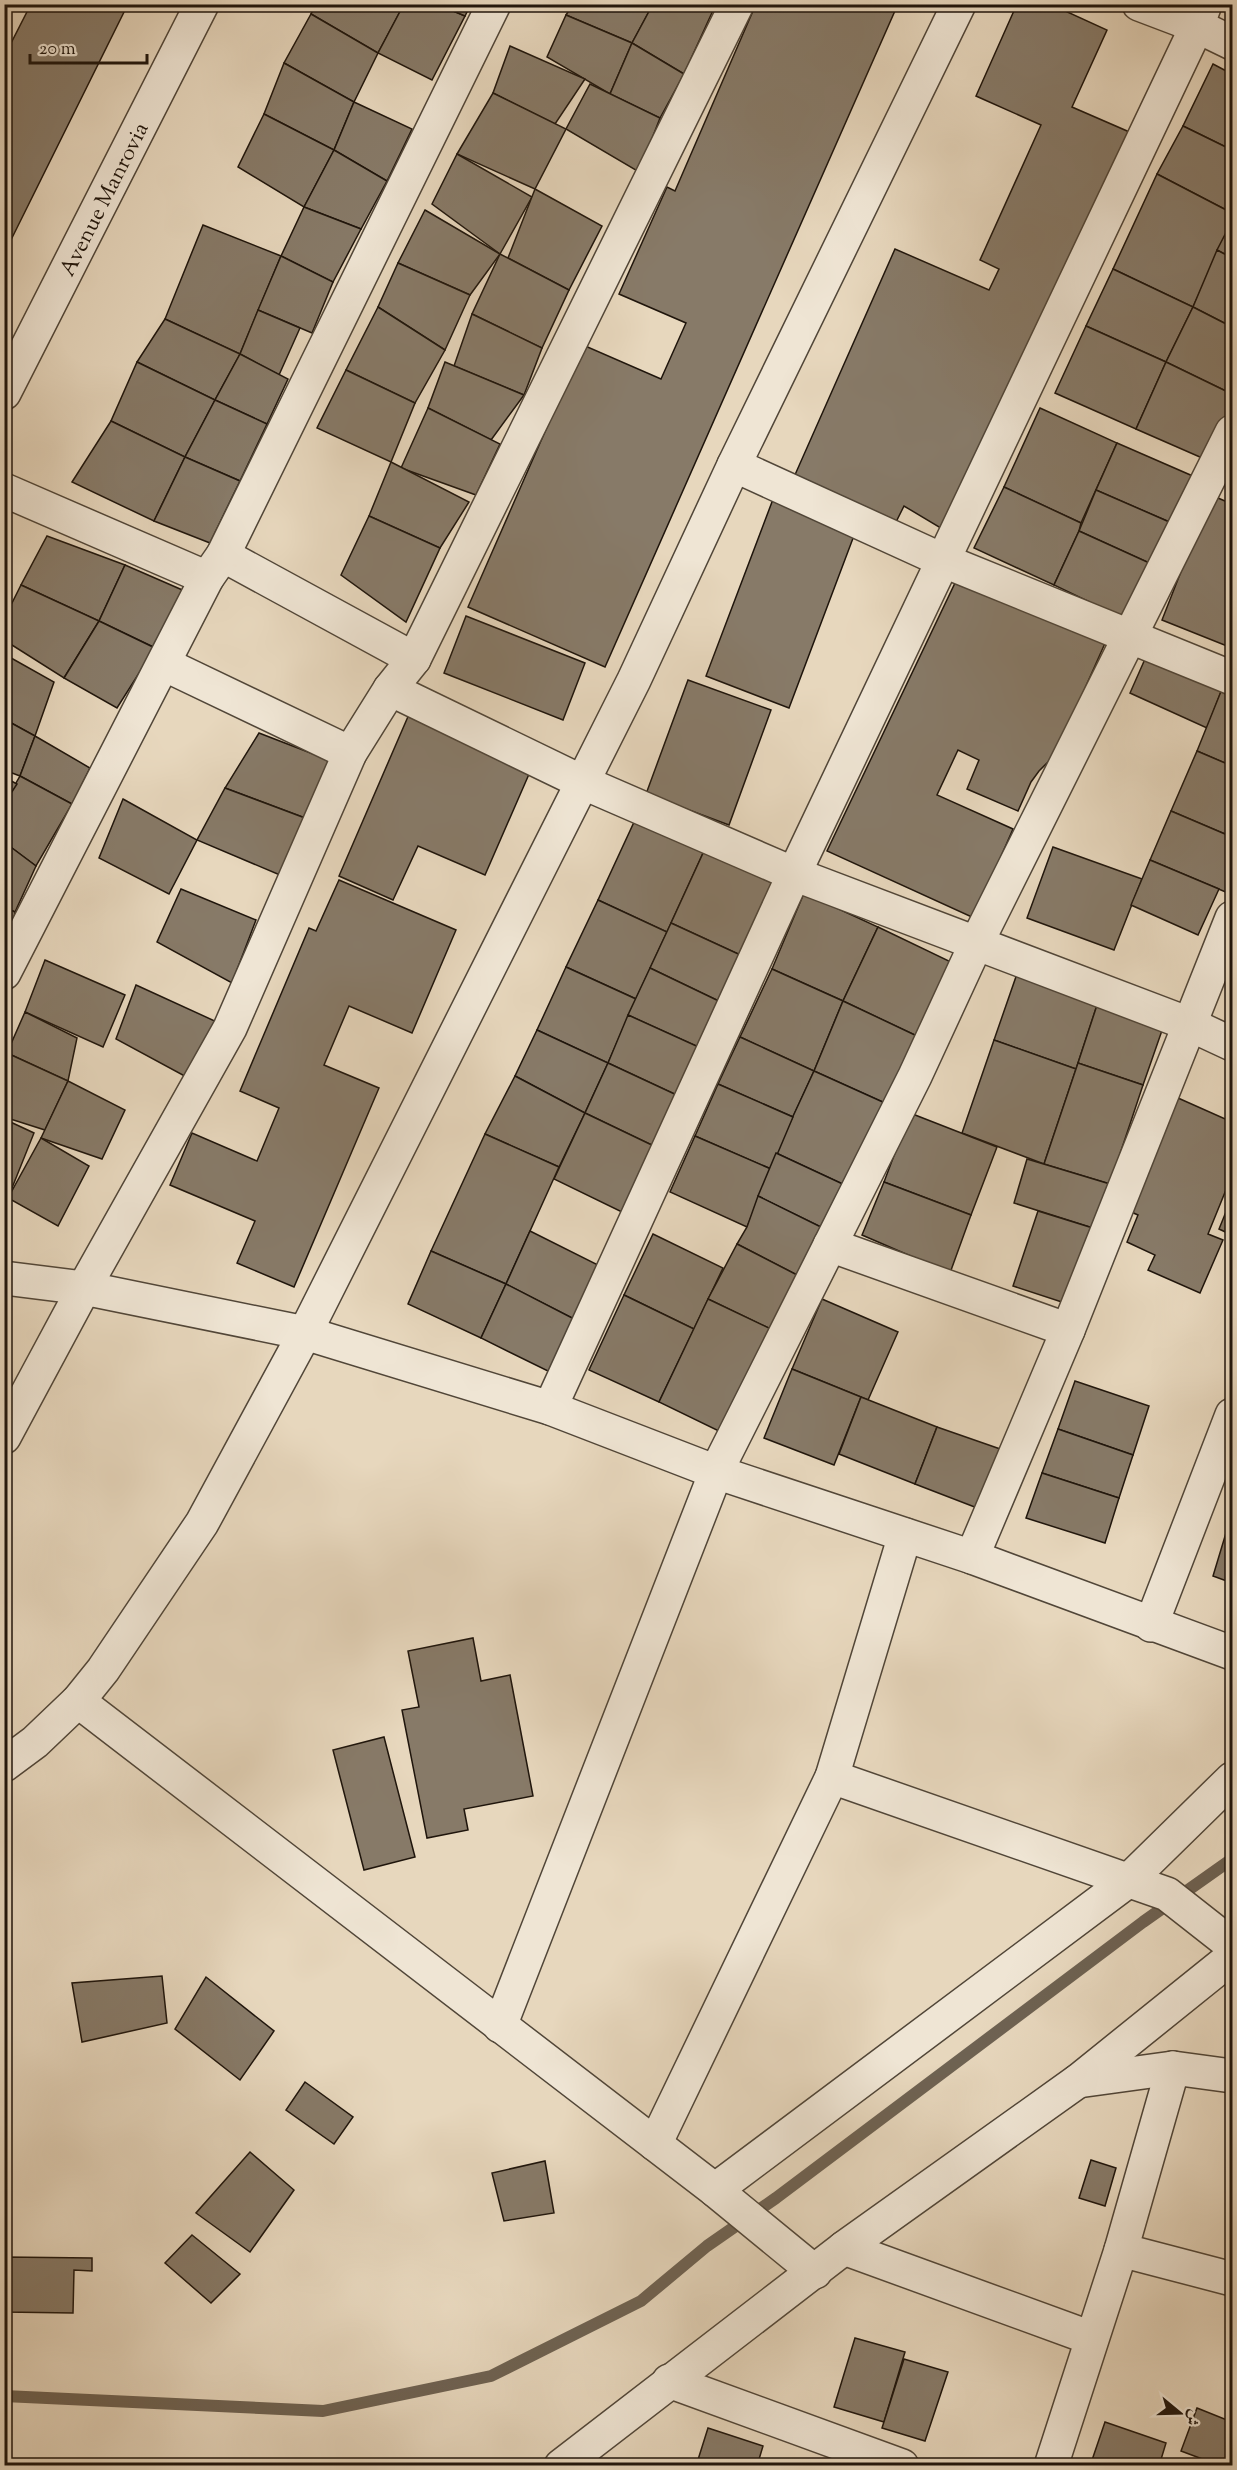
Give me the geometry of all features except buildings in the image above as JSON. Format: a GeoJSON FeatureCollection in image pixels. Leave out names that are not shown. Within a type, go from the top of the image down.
{"type":"FeatureCollection","features":[{"type":"Feature","properties":{"kind":"street","name":"Avenue Manrovia"},"geometry":{"type":"LineString","coordinates":[[4,393],[202,4]]}},
{"type":"Feature","properties":{"kind":"street"},"geometry":{"type":"LineString","coordinates":[[4,973],[215,566],[494,4]]}},
{"type":"Feature","properties":{"kind":"street"},"geometry":{"type":"LineString","coordinates":[[4,1437],[84,1288],[230,1028],[350,753],[390,689],[414,659],[737,4]]}},
{"type":"Feature","properties":{"kind":"street"},"geometry":{"type":"LineString","coordinates":[[4,1766],[35,1742],[78,1701],[103,1670],[202,1523],[306,1333],[634,680],[734,465],[958,4]]}},
{"type":"Feature","properties":{"kind":"street"},"geometry":{"type":"LineString","coordinates":[[1139,4],[1201,15],[1233,43]]}},
{"type":"Feature","properties":{"kind":"street"},"geometry":{"type":"LineString","coordinates":[[550,1408],[794,874],[1201,15]]}},
{"type":"Feature","properties":{"kind":"street"},"geometry":{"type":"LineString","coordinates":[[500,2026],[716,1472],[915,1076],[976,944],[1233,432]]}},
{"type":"Feature","properties":{"kind":"street"},"geometry":{"type":"LineString","coordinates":[[734,465],[942,560],[1233,678]]}},
{"type":"Feature","properties":{"kind":"street"},"geometry":{"type":"LineString","coordinates":[[4,490],[215,566],[414,659]]}},
{"type":"Feature","properties":{"kind":"street"},"geometry":{"type":"LineString","coordinates":[[164,664],[350,753]]}},
{"type":"Feature","properties":{"kind":"street"},"geometry":{"type":"LineString","coordinates":[[390,689],[582,782],[794,874],[1190,1024],[1233,1044]]}},
{"type":"Feature","properties":{"kind":"street"},"geometry":{"type":"LineString","coordinates":[[972,1557],[1068,1330],[1233,918]]}},
{"type":"Feature","properties":{"kind":"street"},"geometry":{"type":"LineString","coordinates":[[830,1245],[1068,1330]]}},
{"type":"Feature","properties":{"kind":"street"},"geometry":{"type":"LineString","coordinates":[[4,1278],[84,1288],[306,1333],[550,1408],[716,1472],[972,1557],[1151,1625],[1233,1653]]}},
{"type":"Feature","properties":{"kind":"street"},"geometry":{"type":"LineString","coordinates":[[1151,1625],[1233,1415]]}},
{"type":"Feature","properties":{"kind":"street"},"geometry":{"type":"LineString","coordinates":[[655,2144],[832,1777],[905,1535]]}},
{"type":"Feature","properties":{"kind":"street"},"geometry":{"type":"LineString","coordinates":[[78,1701],[765,2228],[815,2272]]}},
{"type":"Feature","properties":{"kind":"street"},"geometry":{"type":"LineString","coordinates":[[832,1777],[1167,1894],[1221,1937]]}},
{"type":"Feature","properties":{"kind":"street"},"geometry":{"type":"LineString","coordinates":[[724,2197],[1129,1880],[1233,1779]]}},
{"type":"Feature","properties":{"kind":"street"},"geometry":{"type":"LineString","coordinates":[[561,2466],[844,2248],[1078,2081],[1233,1957]]}},
{"type":"Feature","properties":{"kind":"street"},"geometry":{"type":"LineString","coordinates":[[1078,2081],[1173,2068],[1233,2076]]}},
{"type":"Feature","properties":{"kind":"street"},"geometry":{"type":"LineString","coordinates":[[1051,2466],[1121,2250],[1173,2068]]}},
{"type":"Feature","properties":{"kind":"street"},"geometry":{"type":"LineString","coordinates":[[844,2248],[1091,2338]]}},
{"type":"Feature","properties":{"kind":"street"},"geometry":{"type":"LineString","coordinates":[[1121,2250],[1233,2279]]}},
{"type":"Feature","properties":{"kind":"street"},"geometry":{"type":"LineString","coordinates":[[669,2381],[902,2466]]}},
{"type":"Feature","properties":{"kind":"waterway"},"geometry":{"type":"LineString","coordinates":[[4,2396],[323,2411],[491,2376],[641,2301],[707,2246],[776,2198],[1143,1922],[1232,1859]]}}]}
